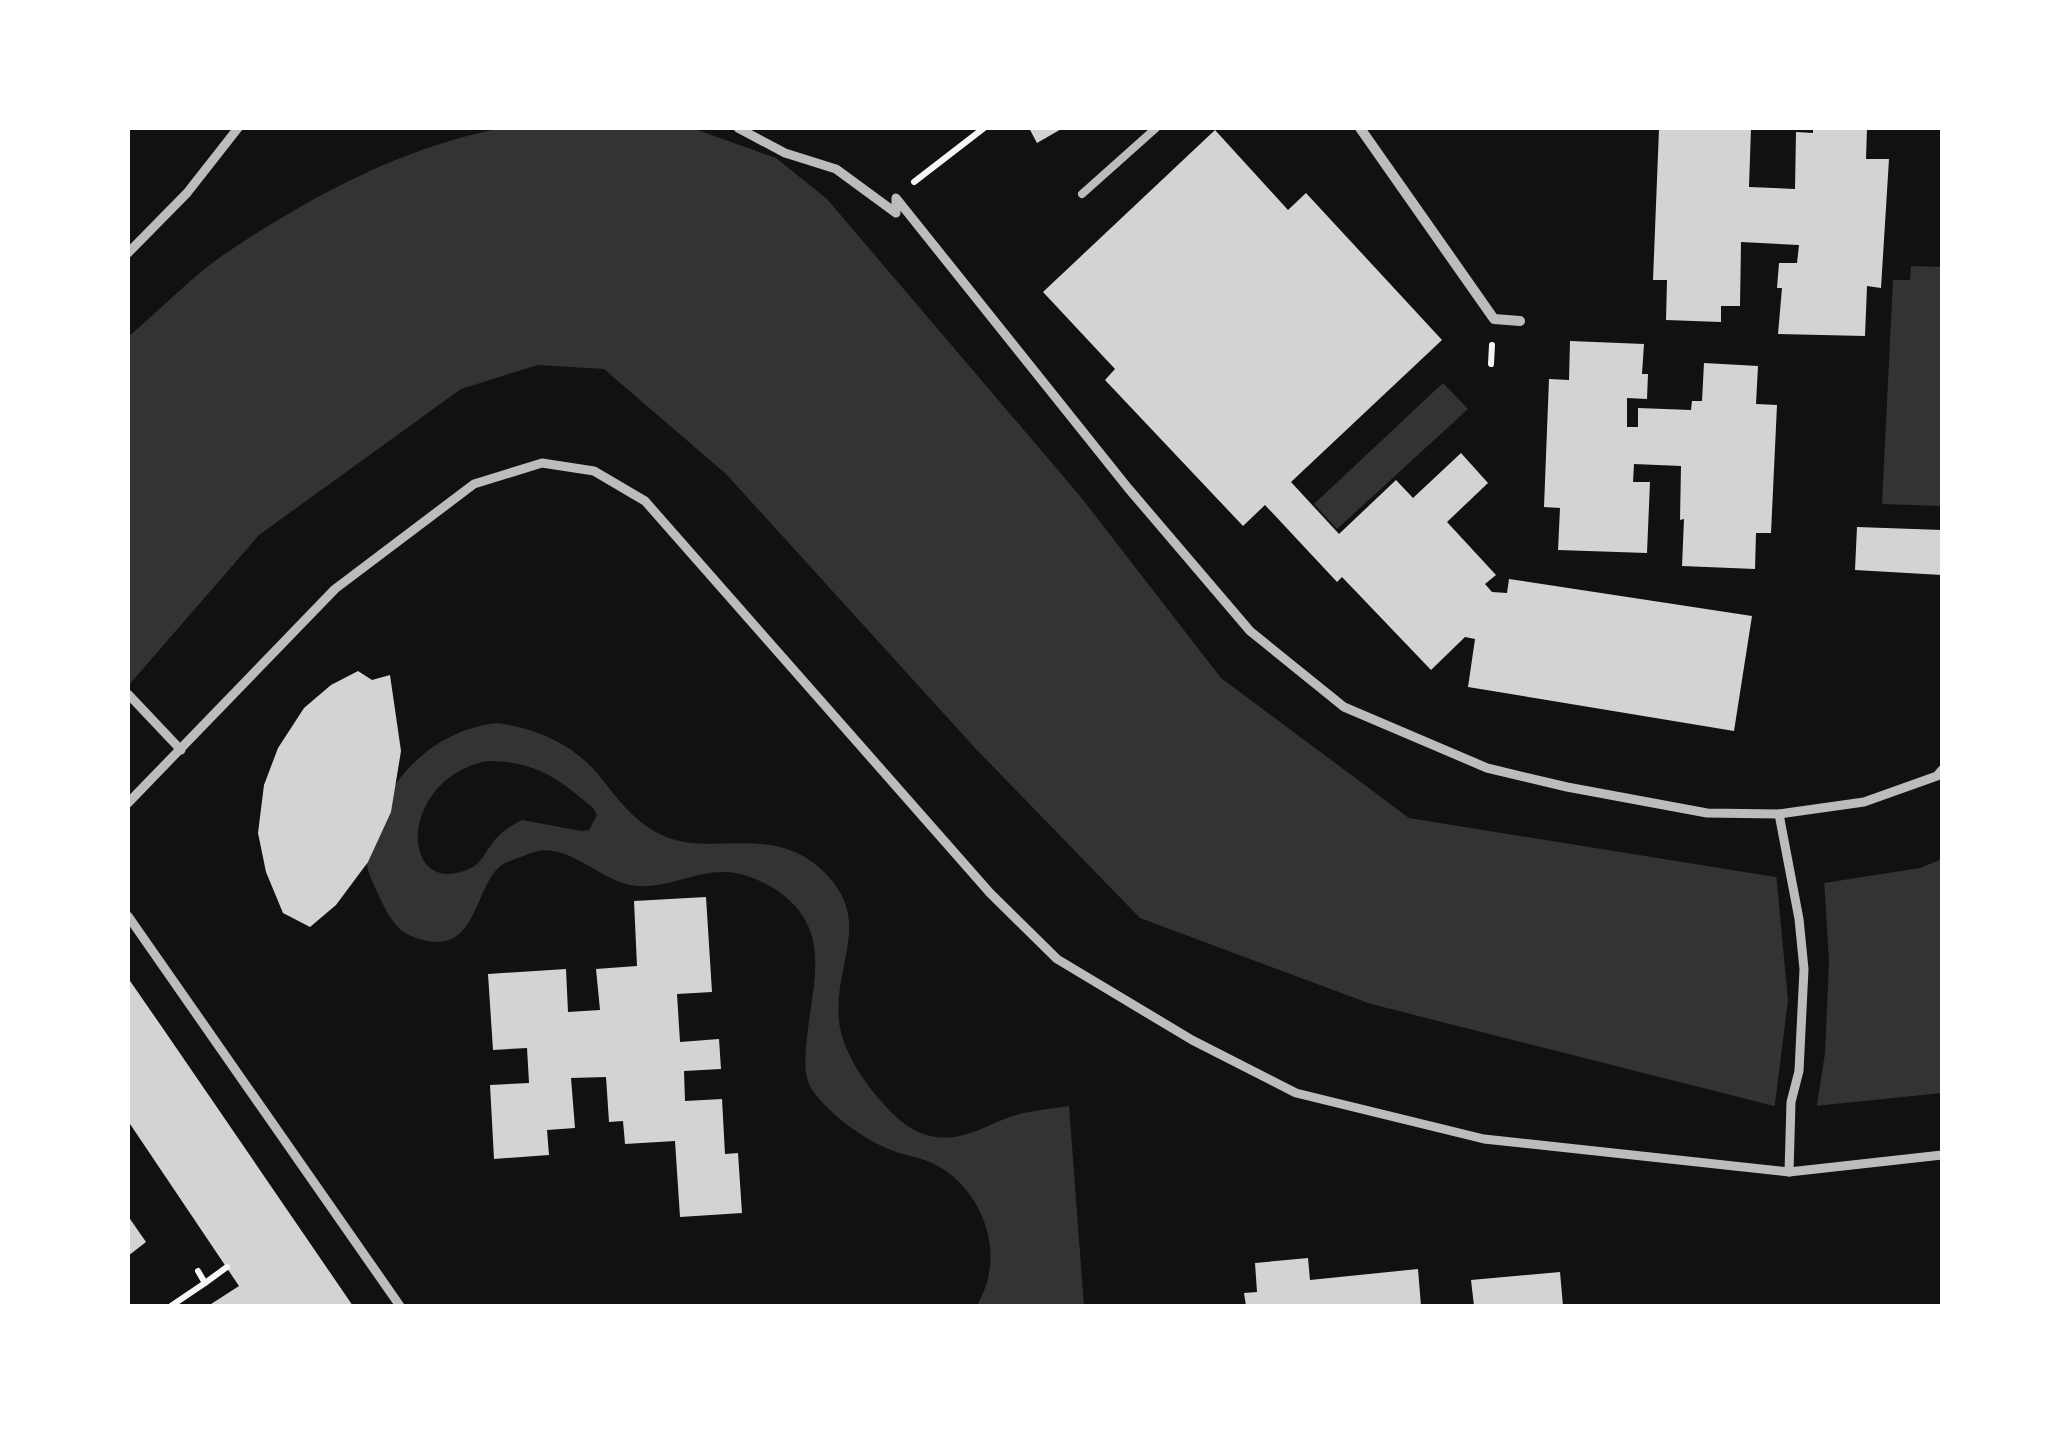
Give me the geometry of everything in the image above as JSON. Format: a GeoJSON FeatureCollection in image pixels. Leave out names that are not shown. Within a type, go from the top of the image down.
{"type":"FeatureCollection","features":[{"type":"Feature","properties":{"kind":"street"},"geometry":{"type":"LineString","coordinates":[[128,254],[238,128]]}},
{"type":"Feature","properties":{"kind":"street"},"geometry":{"type":"LineString","coordinates":[[738,128],[785,153],[836,169],[896,213],[896,198]]}},
{"type":"Feature","properties":{"kind":"street"},"geometry":{"type":"LineString","coordinates":[[1360,128],[1494,319],[1520,320]]}},
{"type":"Feature","properties":{"kind":"street"},"geometry":{"type":"LineString","coordinates":[[896,198],[1128,488],[1250,631],[1344,707],[1487,768],[1707,813],[1779,814],[1864,802],[1937,776],[1942,770]]}},
{"type":"Feature","properties":{"kind":"street"},"geometry":{"type":"LineString","coordinates":[[128,803],[335,589],[474,484],[542,463],[594,471],[645,501],[990,893],[1057,959],[1192,1040],[1296,1093],[1484,1139],[1789,1172],[1942,1155]]}},
{"type":"Feature","properties":{"kind":"street"},"geometry":{"type":"LineString","coordinates":[[130,696],[181,750]]}},
{"type":"Feature","properties":{"kind":"street"},"geometry":{"type":"LineString","coordinates":[[1779,814],[1804,970],[1803,1027],[1799,1071],[1791,1102],[1789,1172]]}},
{"type":"Feature","properties":{"kind":"street"},"geometry":{"type":"LineString","coordinates":[[128,916],[400,1306]]}},
{"type":"Feature","properties":{"kind":"lane"},"geometry":{"type":"LineString","coordinates":[[1082,194],[1156,128]]}},
{"type":"Feature","properties":{"kind":"path"},"geometry":{"type":"LineString","coordinates":[[896,198],[984,128]]}},
{"type":"Feature","properties":{"kind":"path"},"geometry":{"type":"LineString","coordinates":[[171,1306],[227,1267]]}},
{"type":"Feature","properties":{"kind":"path"},"geometry":{"type":"LineString","coordinates":[[198,1271],[205,1282]]}},
{"type":"Feature","properties":{"kind":"shaded area"},"geometry":{"type":"Polygon","coordinates":[[[502,128],[692,128],[776,158],[827,199],[1080,496],[1221,678],[1409,818],[1818,884],[1920,868],[1942,859],[1942,1093],[1786,1109],[1371,1004],[1140,918],[975,748],[726,474],[604,369],[538,365],[461,389],[259,535],[128,686],[128,337],[213,262],[324,194],[428,148],[502,128]]]}},
{"type":"Feature","properties":{"kind":"shaded area"},"geometry":{"type":"Polygon","coordinates":[[[1911,266],[1942,267],[1942,506],[1882,504],[1893,280],[1910,280],[1911,266]]]}},
{"type":"Feature","properties":{"kind":"shaded area"},"geometry":{"type":"Polygon","coordinates":[[[1443,383],[1468,409],[1337,529],[1314,504],[1443,383]]]}},
{"type":"Feature","properties":{"kind":"shaded area"},"geometry":{"type":"Polygon","coordinates":[[[511,725],[564,745],[587,762],[634,816],[670,838],[691,843],[779,847],[801,855],[822,870],[838,888],[849,924],[839,1000],[841,1032],[860,1074],[893,1113],[919,1132],[947,1138],[1022,1113],[1069,1106],[1084,1306],[977,1306],[988,1278],[990,1245],[972,1197],[934,1164],[881,1146],[859,1133],[838,1118],[813,1091],[805,1059],[814,982],[813,942],[807,923],[794,905],[770,886],[726,872],[637,886],[612,879],[563,854],[538,851],[497,869],[464,929],[451,939],[434,942],[399,928],[369,873],[366,856],[370,836],[384,803],[408,769],[439,743],[477,727],[511,725]],[[487,761],[457,772],[436,791],[423,812],[418,834],[421,854],[431,868],[448,874],[471,868],[501,833],[522,820],[589,830],[597,815],[580,797],[545,773],[487,761]]]}},
{"type":"Feature","properties":{"kind":"pier"},"geometry":{"type":"Polygon","coordinates":[[[1776,872],[1824,878],[1829,962],[1825,1053],[1816,1111],[1774,1111],[1788,1000],[1776,872]]]}},
{"type":"Feature","properties":{"kind":"building"},"geometry":{"type":"Polygon","coordinates":[[[1029,128],[1063,128],[1037,143],[1029,128]]]}},
{"type":"Feature","properties":{"kind":"building"},"geometry":{"type":"Polygon","coordinates":[[[1751,128],[1749,187],[1795,189],[1796,132],[1813,133],[1813,128],[1867,128],[1866,159],[1889,159],[1881,288],[1867,286],[1865,336],[1778,334],[1782,288],[1777,288],[1779,263],[1797,263],[1799,245],[1741,242],[1740,306],[1721,306],[1721,322],[1666,320],[1667,280],[1653,280],[1659,129],[1751,128]]]}},
{"type":"Feature","properties":{"kind":"building"},"geometry":{"type":"Polygon","coordinates":[[[1215,130],[1288,210],[1306,193],[1442,340],[1291,482],[1339,534],[1396,480],[1413,498],[1461,453],[1488,483],[1447,522],[1496,575],[1485,584],[1492,592],[1507,593],[1509,579],[1752,616],[1734,731],[1468,687],[1475,639],[1465,637],[1431,670],[1342,577],[1337,582],[1265,505],[1243,526],[1105,380],[1115,369],[1043,292],[1215,130]]]}},
{"type":"Feature","properties":{"kind":"building"},"geometry":{"type":"Polygon","coordinates":[[[1570,341],[1644,344],[1642,374],[1648,374],[1647,399],[1627,398],[1627,427],[1638,427],[1638,408],[1691,410],[1692,401],[1702,401],[1704,363],[1758,366],[1756,404],[1777,405],[1771,533],[1756,533],[1755,569],[1682,566],[1681,466],[1634,464],[1633,482],[1650,482],[1647,553],[1558,550],[1560,508],[1544,507],[1549,379],[1569,380],[1570,341]]]}},
{"type":"Feature","properties":{"kind":"building"},"geometry":{"type":"Polygon","coordinates":[[[1857,527],[1942,530],[1942,575],[1855,570],[1857,527]]]}},
{"type":"Feature","properties":{"kind":"building"},"geometry":{"type":"Polygon","coordinates":[[[358,671],[372,680],[390,675],[401,751],[391,812],[368,862],[336,905],[310,927],[283,913],[266,872],[258,833],[264,785],[278,748],[304,708],[331,685],[358,671]]]}},
{"type":"Feature","properties":{"kind":"building"},"geometry":{"type":"Polygon","coordinates":[[[706,897],[712,992],[677,994],[680,1042],[719,1039],[721,1069],[684,1071],[685,1101],[722,1099],[725,1154],[738,1153],[742,1213],[680,1217],[675,1141],[625,1144],[623,1121],[609,1122],[606,1077],[571,1078],[575,1128],[547,1130],[549,1155],[494,1159],[490,1085],[529,1083],[527,1048],[493,1050],[488,974],[566,969],[568,1012],[600,1010],[596,969],[637,966],[634,901],[706,897]]]}},
{"type":"Feature","properties":{"kind":"building"},"geometry":{"type":"Polygon","coordinates":[[[128,978],[353,1306],[208,1306],[239,1286],[128,1121],[128,978]]]}},
{"type":"Feature","properties":{"kind":"building"},"geometry":{"type":"Polygon","coordinates":[[[128,1216],[146,1242],[128,1256],[128,1216]]]}},
{"type":"Feature","properties":{"kind":"building"},"geometry":{"type":"Polygon","coordinates":[[[1308,1258],[1310,1280],[1418,1269],[1421,1306],[1246,1306],[1244,1293],[1257,1292],[1255,1263],[1308,1258]]]}},
{"type":"Feature","properties":{"kind":"building"},"geometry":{"type":"Polygon","coordinates":[[[1560,1272],[1563,1306],[1474,1306],[1471,1280],[1560,1272]]]}}]}
